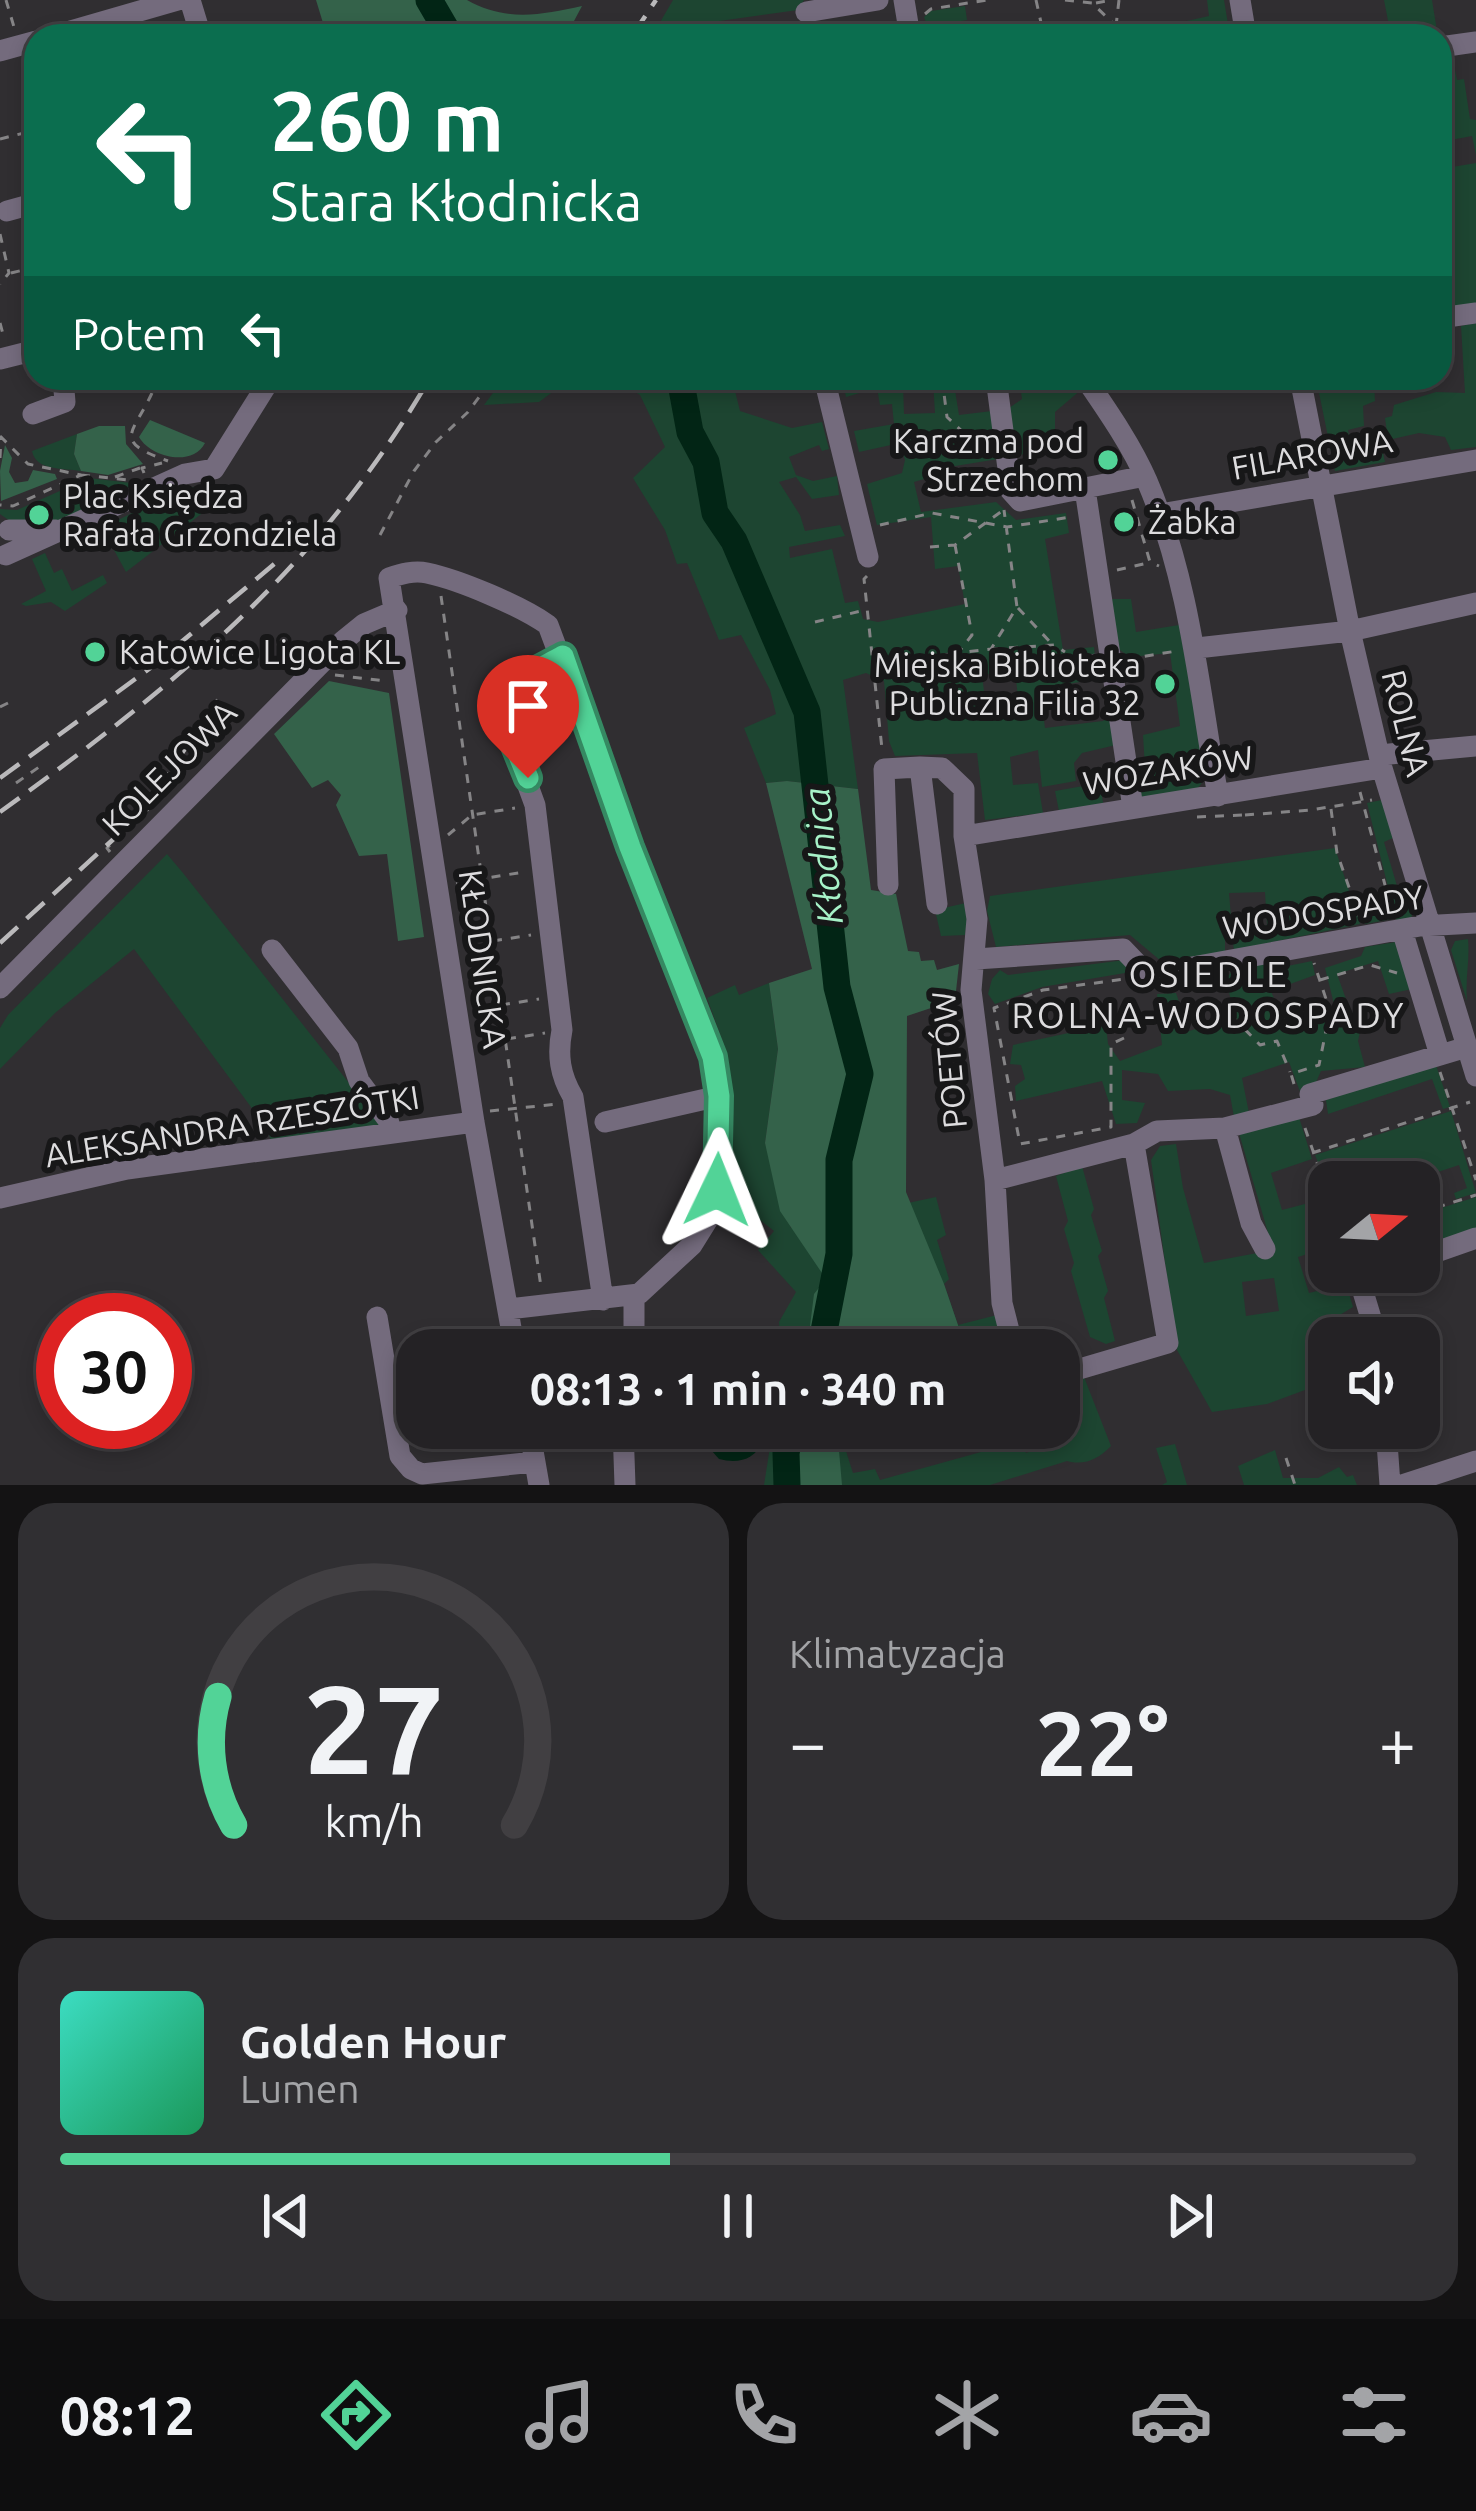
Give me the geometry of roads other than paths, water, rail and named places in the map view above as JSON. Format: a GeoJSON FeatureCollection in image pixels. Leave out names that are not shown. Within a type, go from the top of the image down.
{"type":"FeatureCollection","features":[{"type":"Feature","properties":{"kind":"street"},"geometry":{"type":"LineString","coordinates":[[95,24],[178,0]]}},
{"type":"Feature","properties":{"kind":"street"},"geometry":{"type":"LineString","coordinates":[[806,12],[878,0]]}},
{"type":"Feature","properties":{"kind":"street"},"geometry":{"type":"LineString","coordinates":[[8,211],[24,206]]}},
{"type":"Feature","properties":{"kind":"street"},"geometry":{"type":"LineString","coordinates":[[33,414],[65,402],[64,390]]}},
{"type":"Feature","properties":{"kind":"street"},"geometry":{"type":"LineString","coordinates":[[3,557],[185,474],[214,469],[264,390]]}},
{"type":"Feature","properties":{"kind":"street"},"geometry":{"type":"LineString","coordinates":[[827,390],[868,557]]}},
{"type":"Feature","properties":{"kind":"street"},"geometry":{"type":"LineString","coordinates":[[998,390],[1010,490],[1020,501],[1139,484]]}},
{"type":"Feature","properties":{"kind":"street"},"geometry":{"type":"LineString","coordinates":[[1097,390],[1139,484],[1160,514],[1197,648],[1218,796]]}},
{"type":"Feature","properties":{"kind":"street","name":"ROLNA"},"geometry":{"type":"LineString","coordinates":[[1302,390],[1380,761],[1476,1076]]}},
{"type":"Feature","properties":{"kind":"street","name":"FILAROWA"},"geometry":{"type":"LineString","coordinates":[[1160,514],[1476,460]]}},
{"type":"Feature","properties":{"kind":"street"},"geometry":{"type":"LineString","coordinates":[[1085,490],[1133,808]]}},
{"type":"Feature","properties":{"kind":"street"},"geometry":{"type":"LineString","coordinates":[[3,557],[10,544],[4,526],[61,530]]}},
{"type":"Feature","properties":{"kind":"street","name":"KŁODNICKA"},"geometry":{"type":"LineString","coordinates":[[511,1329],[389,578],[418,572],[534,615],[548,626],[563,656]]}},
{"type":"Feature","properties":{"kind":"street"},"geometry":{"type":"LineString","coordinates":[[1197,648],[1350,631],[1476,603]]}},
{"type":"Feature","properties":{"kind":"street","name":"KOLEJOWA"},"geometry":{"type":"LineString","coordinates":[[0,988],[9,963],[343,641],[364,624],[397,610]]}},
{"type":"Feature","properties":{"kind":"street"},"geometry":{"type":"LineString","coordinates":[[508,1309],[603,1300],[634,1296],[692,1245],[715,1208],[720,1153],[713,1057],[630,847],[563,656],[504,691],[498,704],[535,805],[562,1031],[558,1048],[573,1102],[603,1300]]}},
{"type":"Feature","properties":{"kind":"street"},"geometry":{"type":"LineString","coordinates":[[1050,671],[1111,662]]}},
{"type":"Feature","properties":{"kind":"street","name":"WOZAKÓW"},"geometry":{"type":"LineString","coordinates":[[964,836],[1218,796],[1476,746]]}},
{"type":"Feature","properties":{"kind":"street"},"geometry":{"type":"LineString","coordinates":[[888,885],[884,769],[920,767],[937,904]]}},
{"type":"Feature","properties":{"kind":"street","name":"POETÓW"},"geometry":{"type":"LineString","coordinates":[[920,767],[942,768],[964,789],[964,836],[977,919],[971,991],[995,1180],[1002,1304],[1009,1329]]}},
{"type":"Feature","properties":{"kind":"street","name":"WODOSPADY"},"geometry":{"type":"LineString","coordinates":[[976,959],[1123,949],[1148,975],[1397,925],[1476,923]]}},
{"type":"Feature","properties":{"kind":"street"},"geometry":{"type":"LineString","coordinates":[[1397,925],[1440,1055]]}},
{"type":"Feature","properties":{"kind":"street"},"geometry":{"type":"LineString","coordinates":[[272,950],[348,1048],[359,1081],[392,1133]]}},
{"type":"Feature","properties":{"kind":"street"},"geometry":{"type":"LineString","coordinates":[[995,1180],[1134,1144],[1157,1131],[1225,1128],[1300,1109],[1313,1105],[1310,1094],[1467,1047]]}},
{"type":"Feature","properties":{"kind":"street"},"geometry":{"type":"LineString","coordinates":[[605,1122],[719,1096]]}},
{"type":"Feature","properties":{"kind":"street","name":"ALEKSANDRA RZESZÓTKI"},"geometry":{"type":"LineString","coordinates":[[0,1198],[127,1169],[478,1117]]}},
{"type":"Feature","properties":{"kind":"street"},"geometry":{"type":"LineString","coordinates":[[1225,1128],[1251,1223],[1265,1249]]}},
{"type":"Feature","properties":{"kind":"street"},"geometry":{"type":"LineString","coordinates":[[1080,1369],[1168,1343],[1134,1144]]}},
{"type":"Feature","properties":{"kind":"street"},"geometry":{"type":"LineString","coordinates":[[1440,1251],[1476,1238]]}},
{"type":"Feature","properties":{"kind":"street"},"geometry":{"type":"LineString","coordinates":[[634,1296],[634,1329]]}},
{"type":"Feature","properties":{"kind":"street"},"geometry":{"type":"LineString","coordinates":[[376,1317],[400,1456],[411,1469],[422,1474],[537,1474]]}},
{"type":"Feature","properties":{"kind":"street"},"geometry":{"type":"LineString","coordinates":[[624,1449],[625,1485]]}},
{"type":"Feature","properties":{"kind":"street"},"geometry":{"type":"LineString","coordinates":[[1387,1449],[1390,1485]]}},
{"type":"Feature","properties":{"kind":"street"},"geometry":{"type":"LineString","coordinates":[[1402,1485],[1476,1461]]}},
{"type":"Feature","properties":{"kind":"waterway","name":"Kłodnica"},"geometry":{"type":"LineString","coordinates":[[429,0],[443,24]]}},
{"type":"Feature","properties":{"kind":"waterway","name":"Kłodnica"},"geometry":{"type":"LineString","coordinates":[[682,390],[690,432],[706,462],[715,513],[734,541],[807,712],[837,987],[860,1074],[839,1160],[839,1254],[824,1329]]}},
{"type":"Feature","properties":{"kind":"waterway","name":"Kłodnica"},"geometry":{"type":"LineString","coordinates":[[787,1449],[787,1485]]}},
{"type":"Feature","properties":{"kind":"railway"},"geometry":{"type":"LineString","coordinates":[[640,24],[656,0]]}},
{"type":"Feature","properties":{"kind":"railway"},"geometry":{"type":"LineString","coordinates":[[0,812],[126,717],[239,619],[340,509],[422,390]]}},
{"type":"Feature","properties":{"kind":"railway"},"geometry":{"type":"LineString","coordinates":[[0,778],[149,669],[279,560]]}},
{"type":"Feature","properties":{"kind":"railway"},"geometry":{"type":"LineString","coordinates":[[0,943],[118,835],[161,784],[218,700]]}},
{"type":"Feature","properties":{"kind":"place","name":"Karczma pod Strzechom"},"geometry":{"type":"Point","coordinates":[1108,460]}},
{"type":"Feature","properties":{"kind":"place","name":"Plac Księdza Rafała Grzondziela"},"geometry":{"type":"Point","coordinates":[39,515]}},
{"type":"Feature","properties":{"kind":"place","name":"Żabka"},"geometry":{"type":"Point","coordinates":[1124,522]}},
{"type":"Feature","properties":{"kind":"place","name":"Katowice Ligota KL"},"geometry":{"type":"Point","coordinates":[95,652]}},
{"type":"Feature","properties":{"kind":"place","name":"Miejska Biblioteka Publiczna Filia 32"},"geometry":{"type":"Point","coordinates":[1165,684]}},
{"type":"Feature","properties":{"kind":"district","name":"OSIEDLE ROLNA-WODOSPADY"},"geometry":{"type":"Point","coordinates":[1209,994]}}]}
